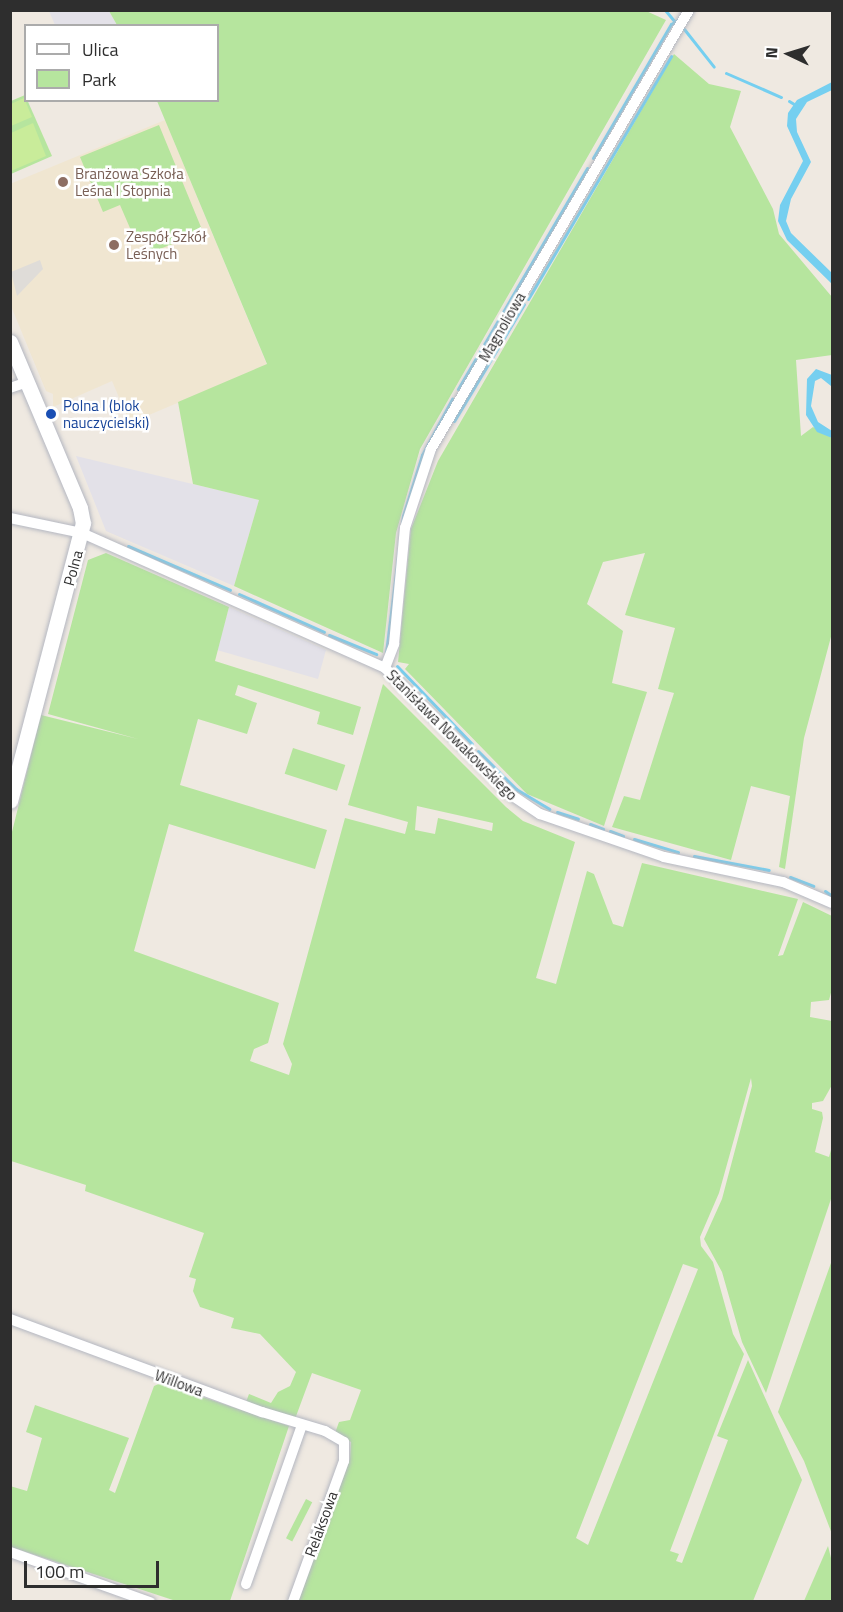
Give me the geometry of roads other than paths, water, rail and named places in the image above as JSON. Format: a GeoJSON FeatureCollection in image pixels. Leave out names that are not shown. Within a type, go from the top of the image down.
{"type":"FeatureCollection","features":[{"type":"Feature","properties":{"kind":"street","name":"Magnoliowa"},"geometry":{"type":"LineString","coordinates":[[385,668],[394,644],[405,528],[431,449],[689,10]]}},
{"type":"Feature","properties":{"kind":"street","name":"Polna"},"geometry":{"type":"LineString","coordinates":[[10,342],[80,508],[82,532],[10,801]]}},
{"type":"Feature","properties":{"kind":"street"},"geometry":{"type":"LineString","coordinates":[[10,388],[27,382]]}},
{"type":"Feature","properties":{"kind":"street","name":"Stanisława Nowakowskiego"},"geometry":{"type":"LineString","coordinates":[[10,518],[82,532],[385,668],[510,794],[540,814],[664,857],[783,882],[832,903]]}},
{"type":"Feature","properties":{"kind":"street","name":"Willowa"},"geometry":{"type":"LineString","coordinates":[[10,1319],[334,1435],[346,1446]]}},
{"type":"Feature","properties":{"kind":"street"},"geometry":{"type":"LineString","coordinates":[[246,1584],[302,1425]]}},
{"type":"Feature","properties":{"kind":"street","name":"Relaksowa"},"geometry":{"type":"LineString","coordinates":[[293,1602],[346,1446]]}},
{"type":"Feature","properties":{"kind":"street"},"geometry":{"type":"LineString","coordinates":[[10,1552],[150,1602]]}},
{"type":"Feature","properties":{"kind":"water"},"geometry":{"type":"Polygon","coordinates":[[[832,82],[832,90],[807,102],[796,119],[797,132],[811,162],[791,199],[786,221],[791,233],[832,273],[832,284],[787,240],[778,221],[780,205],[803,161],[787,126],[788,113],[797,100],[832,82]]]}},
{"type":"Feature","properties":{"kind":"water"},"geometry":{"type":"Polygon","coordinates":[[[816,369],[832,375],[831,386],[821,378],[815,381],[811,406],[818,422],[832,431],[832,438],[817,432],[806,415],[807,379],[816,369]]]}},
{"type":"Feature","properties":{"kind":"waterway"},"geometry":{"type":"LineString","coordinates":[[665,10],[676,23]]}},
{"type":"Feature","properties":{"kind":"waterway"},"geometry":{"type":"LineString","coordinates":[[593,158],[671,24],[678,20]]}},
{"type":"Feature","properties":{"kind":"waterway"},"geometry":{"type":"LineString","coordinates":[[684,29],[714,67]]}},
{"type":"Feature","properties":{"kind":"waterway"},"geometry":{"type":"LineString","coordinates":[[528,299],[671,56]]}},
{"type":"Feature","properties":{"kind":"waterway"},"geometry":{"type":"LineString","coordinates":[[726,73],[781,97]]}},
{"type":"Feature","properties":{"kind":"waterway"},"geometry":{"type":"LineString","coordinates":[[789,101],[797,106]]}},
{"type":"Feature","properties":{"kind":"waterway"},"geometry":{"type":"LineString","coordinates":[[458,389],[587,168]]}},
{"type":"Feature","properties":{"kind":"waterway"},"geometry":{"type":"LineString","coordinates":[[454,421],[524,304]]}},
{"type":"Feature","properties":{"kind":"waterway"},"geometry":{"type":"LineString","coordinates":[[386,653],[403,516],[422,455],[452,399]]}},
{"type":"Feature","properties":{"kind":"waterway"},"geometry":{"type":"LineString","coordinates":[[128,546],[230,590]]}},
{"type":"Feature","properties":{"kind":"waterway"},"geometry":{"type":"LineString","coordinates":[[239,594],[324,632]]}},
{"type":"Feature","properties":{"kind":"waterway"},"geometry":{"type":"LineString","coordinates":[[329,635],[376,654]]}},
{"type":"Feature","properties":{"kind":"waterway"},"geometry":{"type":"LineString","coordinates":[[397,666],[472,744]]}},
{"type":"Feature","properties":{"kind":"waterway"},"geometry":{"type":"LineString","coordinates":[[478,751],[516,789],[549,809]]}},
{"type":"Feature","properties":{"kind":"waterway"},"geometry":{"type":"LineString","coordinates":[[557,812],[578,819]]}},
{"type":"Feature","properties":{"kind":"waterway"},"geometry":{"type":"LineString","coordinates":[[590,824],[603,829]]}},
{"type":"Feature","properties":{"kind":"waterway"},"geometry":{"type":"LineString","coordinates":[[610,831],[623,836]]}},
{"type":"Feature","properties":{"kind":"waterway"},"geometry":{"type":"LineString","coordinates":[[634,839],[678,852]]}},
{"type":"Feature","properties":{"kind":"waterway"},"geometry":{"type":"LineString","coordinates":[[694,856],[769,870]]}},
{"type":"Feature","properties":{"kind":"waterway"},"geometry":{"type":"LineString","coordinates":[[790,877],[813,886]]}},
{"type":"Feature","properties":{"kind":"waterway"},"geometry":{"type":"LineString","coordinates":[[825,891],[832,896]]}},
{"type":"Feature","properties":{"kind":"place","name":"Branżowa Szkoła Leśna I Stopnia"},"geometry":{"type":"Point","coordinates":[63,182]}},
{"type":"Feature","properties":{"kind":"place","name":"Zespół Szkół Leśnych"},"geometry":{"type":"Point","coordinates":[114,245]}},
{"type":"Feature","properties":{"kind":"place","name":"Polna I (blok nauczycielski)"},"geometry":{"type":"Point","coordinates":[51,414]}}]}
